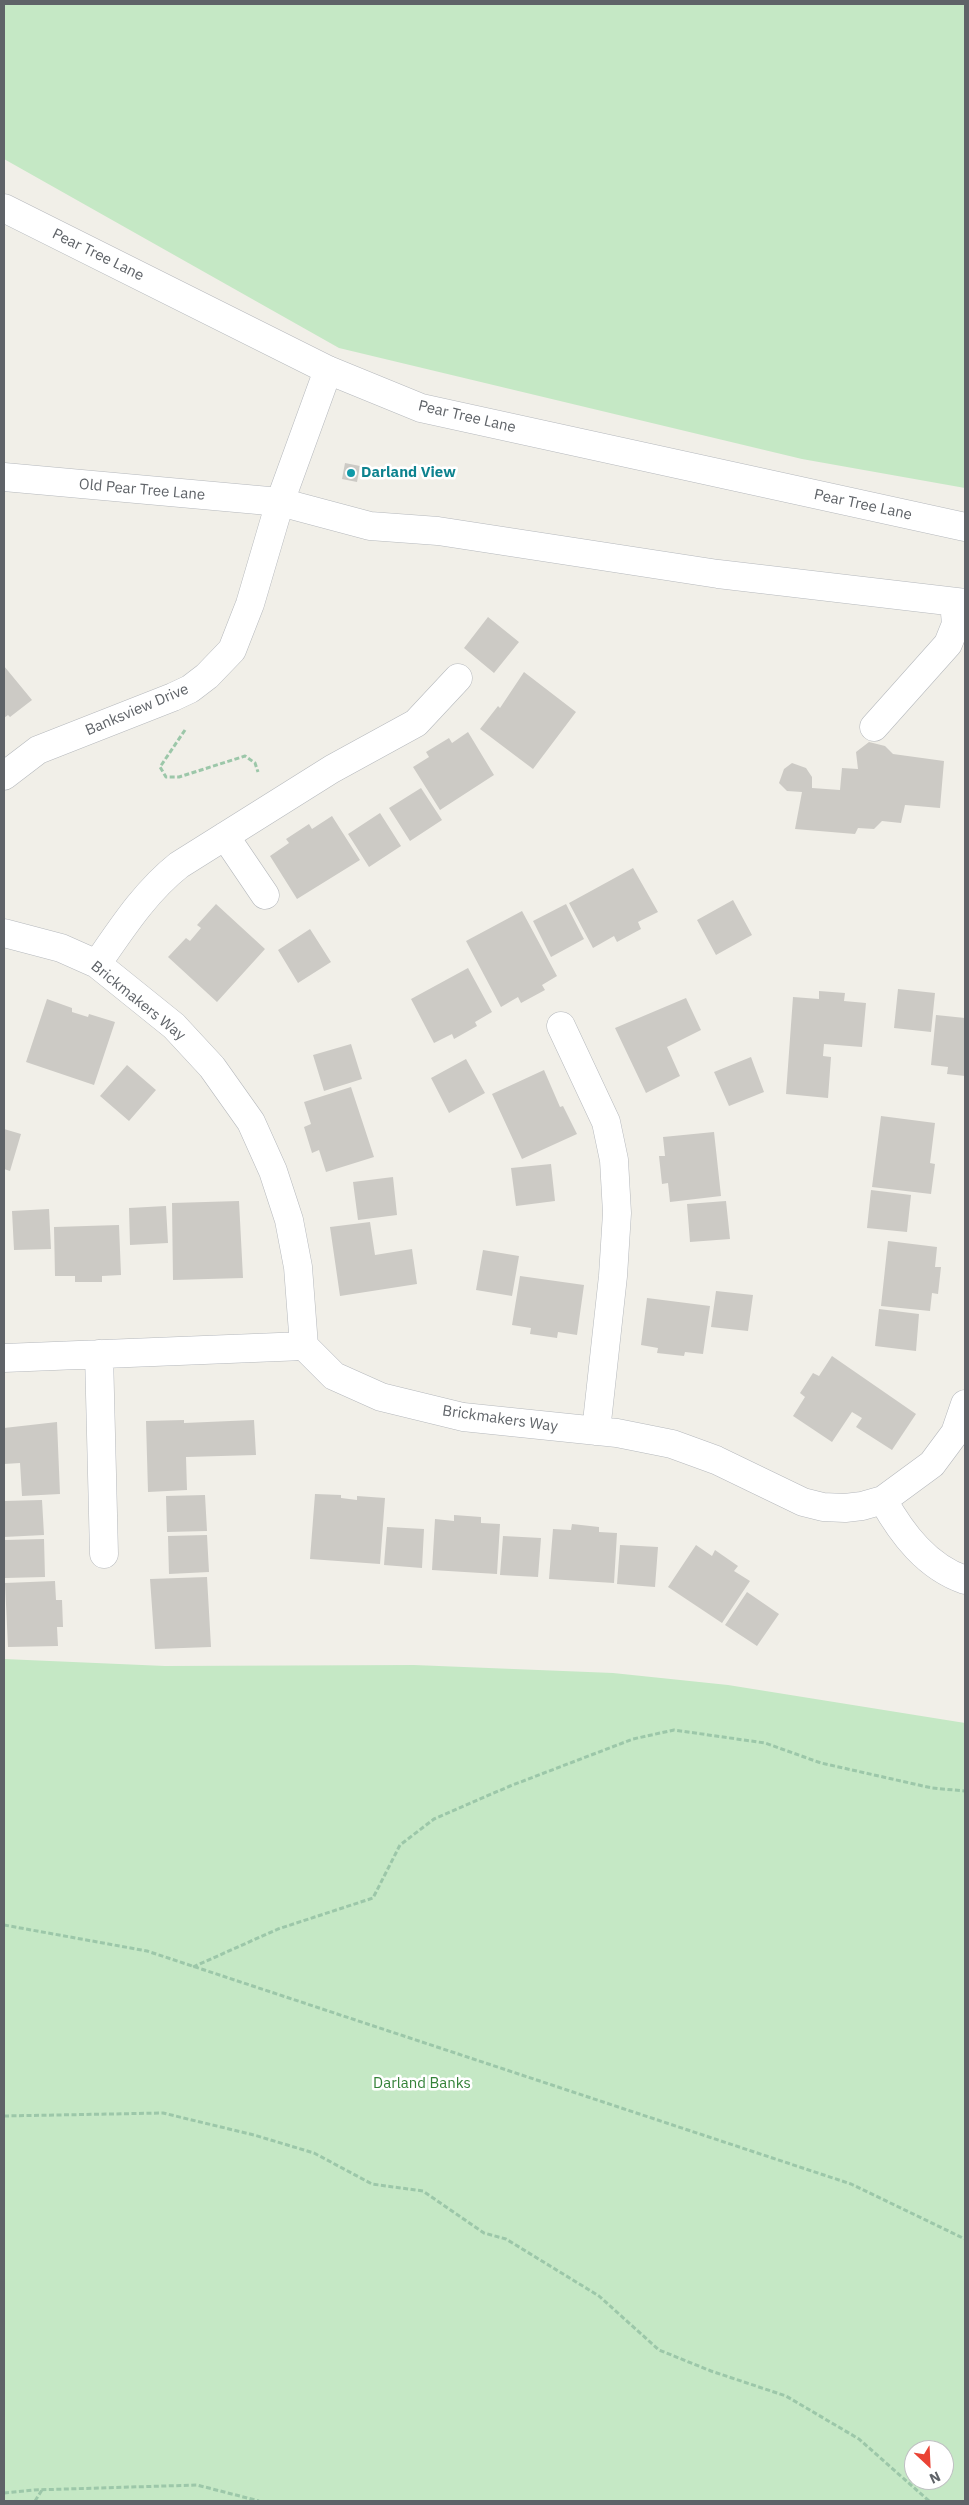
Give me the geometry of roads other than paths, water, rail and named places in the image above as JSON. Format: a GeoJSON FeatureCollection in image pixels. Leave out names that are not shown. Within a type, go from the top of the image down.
{"type":"FeatureCollection","features":[{"type":"Feature","properties":{"kind":"street","name":"Pear Tree Lane"},"geometry":{"type":"LineString","coordinates":[[4,208],[328,370],[421,408],[965,527]]}},
{"type":"Feature","properties":{"kind":"street","name":"Banksview Drive"},"geometry":{"type":"LineString","coordinates":[[4,776],[38,750],[190,689],[207,676],[232,650],[250,604],[280,502],[328,370]]}},
{"type":"Feature","properties":{"kind":"street","name":"Old Pear Tree Lane"},"geometry":{"type":"LineString","coordinates":[[4,477],[280,502],[370,526],[438,531],[718,574],[960,603]]}},
{"type":"Feature","properties":{"kind":"street"},"geometry":{"type":"LineString","coordinates":[[874,728],[948,644],[956,624],[960,603]]}},
{"type":"Feature","properties":{"kind":"street"},"geometry":{"type":"LineString","coordinates":[[97,964],[138,905],[159,881],[225,836],[332,770],[416,722],[458,678]]}},
{"type":"Feature","properties":{"kind":"street"},"geometry":{"type":"LineString","coordinates":[[225,836],[264,895]]}},
{"type":"Feature","properties":{"kind":"street","name":"Brickmakers Way"},"geometry":{"type":"LineString","coordinates":[[4,932],[61,948],[97,964],[174,1026],[212,1067],[251,1122],[273,1171],[289,1220],[298,1267],[304,1346],[334,1376],[381,1397],[463,1417],[596,1430],[654,1439],[686,1448],[814,1504],[845,1508],[862,1506],[883,1500],[932,1464],[955,1432],[965,1404]]}},
{"type":"Feature","properties":{"kind":"street"},"geometry":{"type":"LineString","coordinates":[[561,1026],[606,1122],[614,1160],[616,1231],[596,1430]]}},
{"type":"Feature","properties":{"kind":"street"},"geometry":{"type":"LineString","coordinates":[[4,1358],[304,1346]]}},
{"type":"Feature","properties":{"kind":"street"},"geometry":{"type":"LineString","coordinates":[[99,1354],[104,1554]]}},
{"type":"Feature","properties":{"kind":"street"},"geometry":{"type":"LineString","coordinates":[[883,1500],[894,1520],[917,1548],[936,1565],[965,1580]]}},
{"type":"Feature","properties":{"kind":"place","name":"Darland View"},"geometry":{"type":"Point","coordinates":[351,473]}},
{"type":"Feature","properties":{"kind":"park label","name":"Darland Banks"},"geometry":{"type":"Point","coordinates":[422,2084]}}]}
